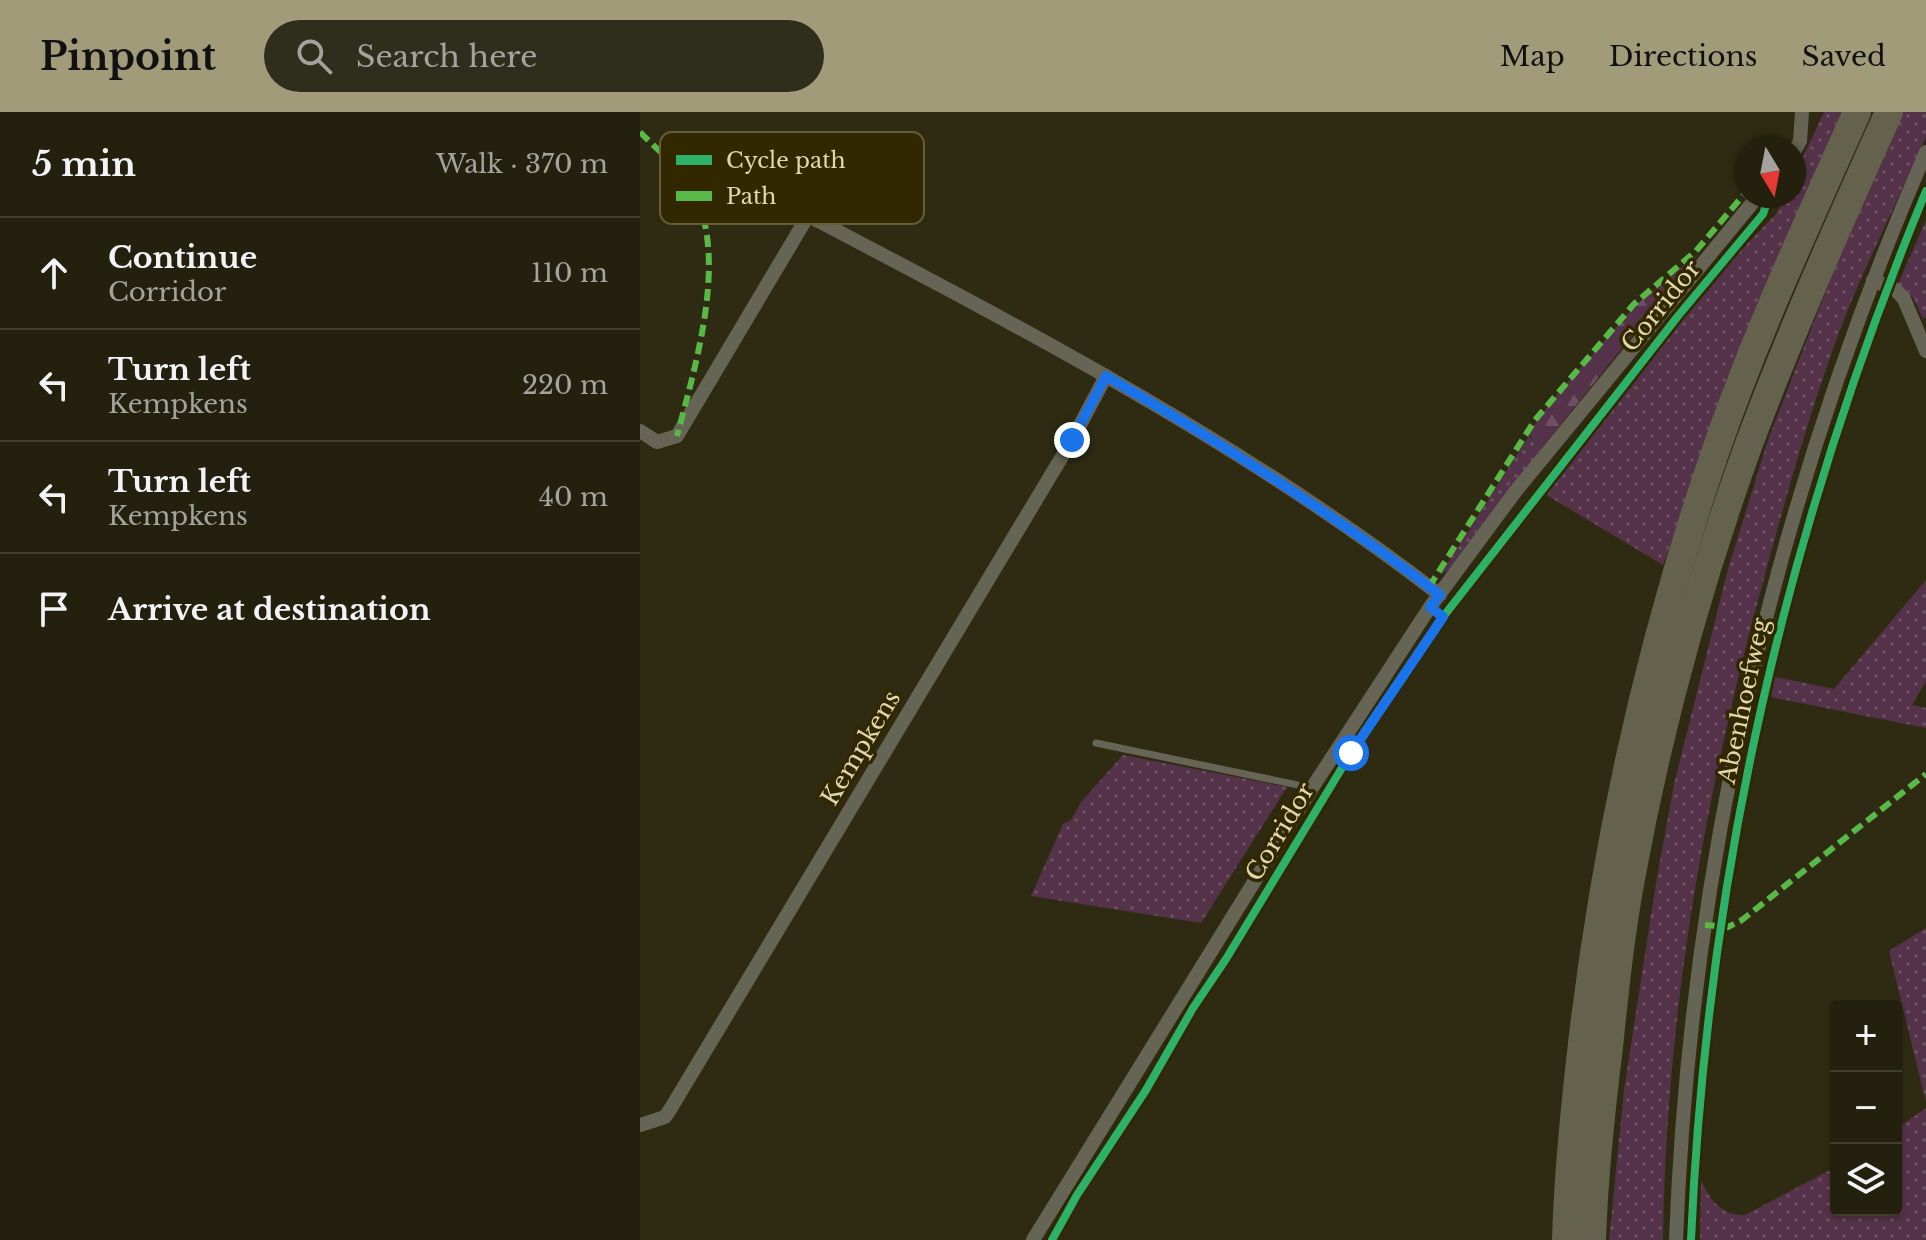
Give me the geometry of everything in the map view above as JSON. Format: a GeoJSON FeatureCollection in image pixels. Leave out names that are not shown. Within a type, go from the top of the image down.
{"type":"FeatureCollection","features":[{"type":"Feature","properties":{"kind":"highway"},"geometry":{"type":"LineString","coordinates":[[1564,1232],[1592,961],[1635,729],[1689,535],[1737,393],[1786,272],[1857,112]]}},
{"type":"Feature","properties":{"kind":"highway"},"geometry":{"type":"LineString","coordinates":[[1592,1240],[1601,1112],[1619,954],[1632,874],[1662,736],[1709,566],[1750,442],[1815,277],[1889,112]]}},
{"type":"Feature","properties":{"kind":"street","name":"Abenhoefweg"},"geometry":{"type":"LineString","coordinates":[[1676,1240],[1683,1112],[1700,954],[1740,727],[1797,505],[1823,420],[1873,280],[1926,152]]}},
{"type":"Feature","properties":{"kind":"street","name":"Corridor"},"geometry":{"type":"LineString","coordinates":[[1033,1240],[1312,788],[1435,601],[1515,492],[1748,208]]}},
{"type":"Feature","properties":{"kind":"street"},"geometry":{"type":"LineString","coordinates":[[640,431],[657,442],[677,436],[804,224]]}},
{"type":"Feature","properties":{"kind":"street"},"geometry":{"type":"LineString","coordinates":[[824,224],[1059,348],[1190,424],[1329,514],[1435,601]]}},
{"type":"Feature","properties":{"kind":"street"},"geometry":{"type":"LineString","coordinates":[[1873,280],[1901,295],[1922,330],[1926,351]]}},
{"type":"Feature","properties":{"kind":"street","name":"Kempkens"},"geometry":{"type":"LineString","coordinates":[[640,1125],[665,1117],[671,1108],[1064,453],[1106,376]]}},
{"type":"Feature","properties":{"kind":"lane"},"geometry":{"type":"LineString","coordinates":[[1435,601],[1443,617]]}},
{"type":"Feature","properties":{"kind":"lane"},"geometry":{"type":"LineString","coordinates":[[1096,743],[1312,788]]}},
{"type":"Feature","properties":{"kind":"green space"},"geometry":{"type":"Polygon","coordinates":[[[1824,112],[1848,112],[1806,200],[1806,150],[1824,112]]]}},
{"type":"Feature","properties":{"kind":"green space"},"geometry":{"type":"Polygon","coordinates":[[[1903,112],[1926,112],[1926,137],[1850,305],[1819,389],[1767,567],[1725,732],[1693,900],[1681,985],[1672,1069],[1663,1240],[1609,1240],[1624,1090],[1656,883],[1674,784],[1728,569],[1768,440],[1846,239],[1903,112]]]}},
{"type":"Feature","properties":{"kind":"green space"},"geometry":{"type":"Polygon","coordinates":[[[1779,208],[1802,208],[1786,242],[1663,565],[1543,493],[1559,467],[1673,321],[1779,208]]]}},
{"type":"Feature","properties":{"kind":"green space"},"geometry":{"type":"Polygon","coordinates":[[[1926,220],[1926,317],[1923,319],[1914,299],[1898,284],[1926,220]]]}},
{"type":"Feature","properties":{"kind":"green space"},"geometry":{"type":"Polygon","coordinates":[[[1698,254],[1545,444],[1534,441],[1529,433],[1552,400],[1636,305],[1698,254]]]}},
{"type":"Feature","properties":{"kind":"green space"},"geometry":{"type":"Polygon","coordinates":[[[1529,436],[1545,444],[1450,570],[1441,574],[1529,436]]]}},
{"type":"Feature","properties":{"kind":"green space"},"geometry":{"type":"Polygon","coordinates":[[[1926,580],[1926,681],[1912,705],[1926,708],[1926,728],[1771,697],[1775,677],[1834,689],[1926,580]]]}},
{"type":"Feature","properties":{"kind":"green space"},"geometry":{"type":"Polygon","coordinates":[[[1123,755],[1287,787],[1201,923],[1031,896],[1063,824],[1071,820],[1081,802],[1123,755]]]}},
{"type":"Feature","properties":{"kind":"green space"},"geometry":{"type":"Polygon","coordinates":[[[1926,928],[1926,1102],[1902,1000],[1889,951],[1926,928]]]}},
{"type":"Feature","properties":{"kind":"green space"},"geometry":{"type":"Polygon","coordinates":[[[1926,1108],[1926,1240],[1700,1240],[1701,1180],[1708,1194],[1723,1210],[1745,1215],[1830,1170],[1830,1216],[1902,1216],[1902,1125],[1926,1108]]]}},
{"type":"Feature","properties":{"kind":"marked path"},"geometry":{"type":"LineString","coordinates":[[640,132],[660,151]]}},
{"type":"Feature","properties":{"kind":"marked path"},"geometry":{"type":"LineString","coordinates":[[1429,587],[1535,420],[1634,304],[1696,251],[1734,206]]}},
{"type":"Feature","properties":{"kind":"marked path"},"geometry":{"type":"LineString","coordinates":[[677,436],[705,313],[709,280],[704,224]]}},
{"type":"Feature","properties":{"kind":"marked path"},"geometry":{"type":"LineString","coordinates":[[1705,925],[1728,927],[1742,920],[1926,774]]}},
{"type":"Feature","properties":{"kind":"cycle path"},"geometry":{"type":"LineString","coordinates":[[1691,1240],[1700,1104],[1715,969],[1735,836],[1762,705],[1794,575],[1832,446],[1876,318],[1926,191]]}},
{"type":"Feature","properties":{"kind":"cycle path"},"geometry":{"type":"LineString","coordinates":[[1052,1240],[1351,753],[1443,617],[1765,208]]}},
{"type":"Feature","properties":{"kind":"route"},"geometry":{"type":"LineString","coordinates":[[1072,440],[1106,376],[1190,424],[1329,514],[1440,595],[1430,607],[1443,617],[1351,753]]}}]}
